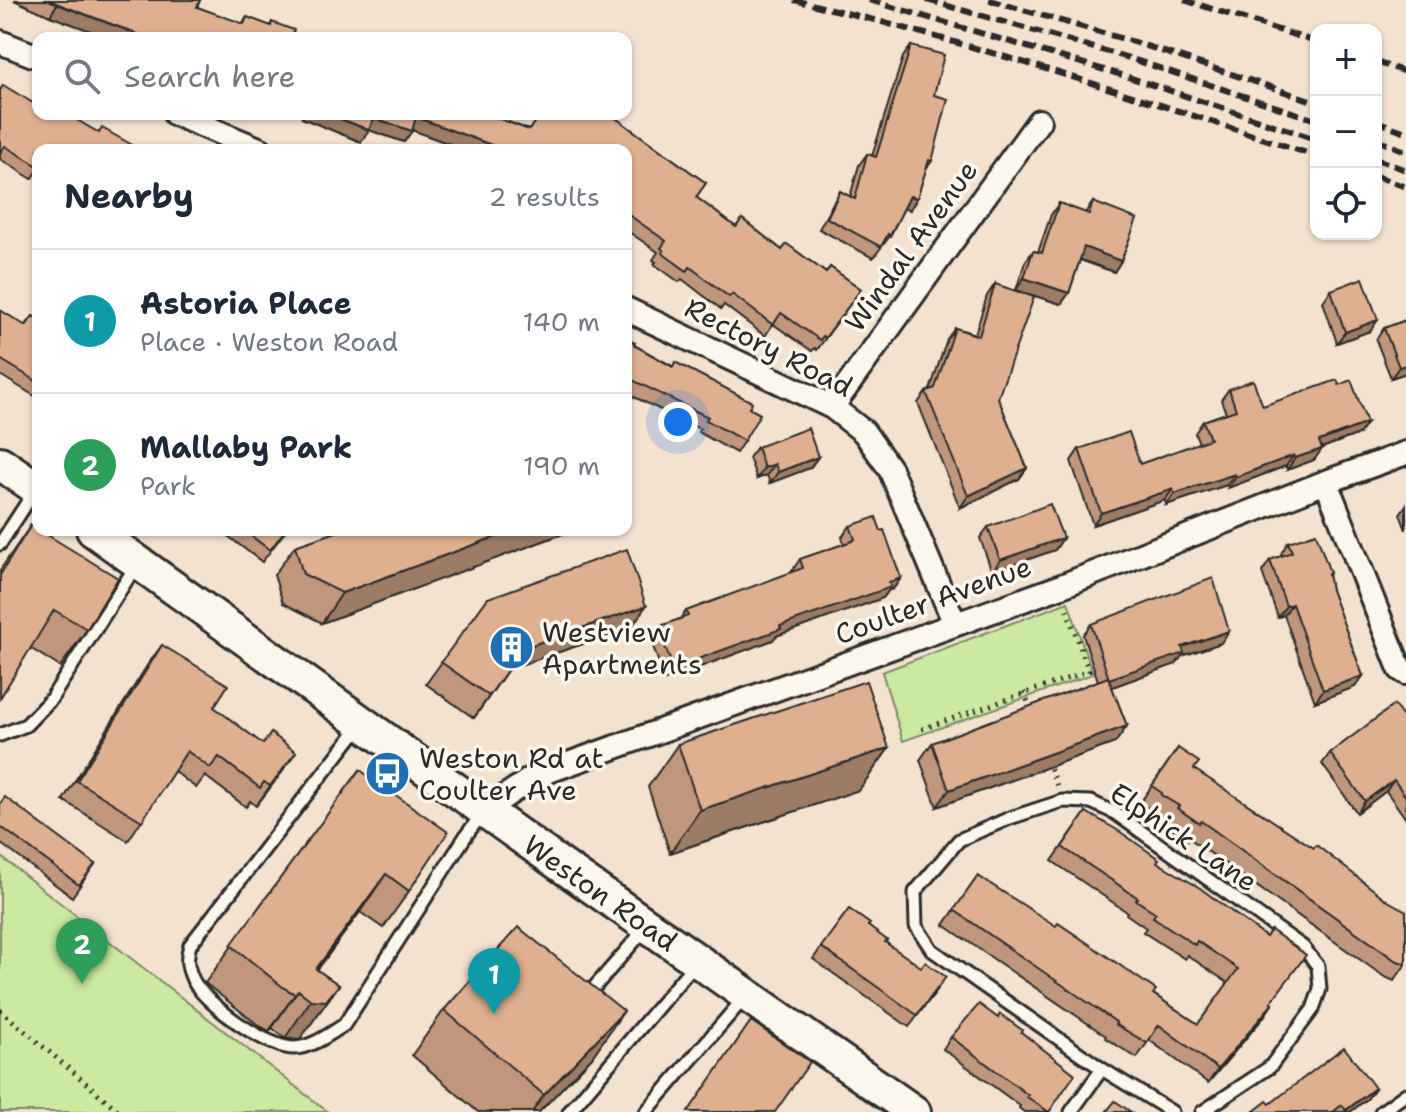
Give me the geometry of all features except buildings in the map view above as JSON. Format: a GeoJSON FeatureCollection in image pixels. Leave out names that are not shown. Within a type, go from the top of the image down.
{"type":"FeatureCollection","features":[{"type":"Feature","properties":{"kind":"main road"},"geometry":{"type":"LineString","coordinates":[[0,463],[32,485]]}},
{"type":"Feature","properties":{"kind":"main road","name":"Weston Road"},"geometry":{"type":"LineString","coordinates":[[101,536],[914,1112]]}},
{"type":"Feature","properties":{"kind":"street"},"geometry":{"type":"LineString","coordinates":[[0,42],[32,55]]}},
{"type":"Feature","properties":{"kind":"street"},"geometry":{"type":"LineString","coordinates":[[189,120],[247,144]]}},
{"type":"Feature","properties":{"kind":"street","name":"Windal Avenue"},"geometry":{"type":"LineString","coordinates":[[832,407],[1039,121]]}},
{"type":"Feature","properties":{"kind":"street","name":"Rectory Road"},"geometry":{"type":"LineString","coordinates":[[632,312],[832,407],[864,432],[890,469],[955,624]]}},
{"type":"Feature","properties":{"kind":"street","name":"Coulter Avenue"},"geometry":{"type":"LineString","coordinates":[[485,810],[535,776],[1059,587],[1406,453]]}},
{"type":"Feature","properties":{"kind":"street"},"geometry":{"type":"LineString","coordinates":[[1326,482],[1400,669],[1406,673]]}},
{"type":"Feature","properties":{"kind":"lane"},"geometry":{"type":"LineString","coordinates":[[0,544],[32,496]]}},
{"type":"Feature","properties":{"kind":"lane"},"geometry":{"type":"LineString","coordinates":[[0,735],[26,725],[51,699],[138,562]]}},
{"type":"Feature","properties":{"kind":"lane"},"geometry":{"type":"LineString","coordinates":[[362,722],[190,945],[186,959],[204,995],[256,1036],[286,1048],[298,1049],[344,1025],[485,810]]}},
{"type":"Feature","properties":{"kind":"lane","name":"Elphick Lane"},"geometry":{"type":"LineString","coordinates":[[1172,1112],[1102,1069],[932,950],[916,926],[915,892],[959,840],[1010,818],[1062,801],[1091,802],[1115,813],[1303,947],[1318,966],[1320,989],[1313,1009],[1270,1067],[1202,1112]]}},
{"type":"Feature","properties":{"kind":"lane"},"geometry":{"type":"LineString","coordinates":[[581,1003],[648,926]]}},
{"type":"Feature","properties":{"kind":"lane"},"geometry":{"type":"LineString","coordinates":[[569,1112],[697,960]]}},
{"type":"Feature","properties":{"kind":"lane"},"geometry":{"type":"LineString","coordinates":[[646,1112],[747,995]]}},
{"type":"Feature","properties":{"kind":"lane"},"geometry":{"type":"LineString","coordinates":[[1071,1112],[1102,1069]]}},
{"type":"Feature","properties":{"kind":"lane"},"geometry":{"type":"LineString","coordinates":[[1381,1112],[1406,1094]]}},
{"type":"Feature","properties":{"kind":"path"},"geometry":{"type":"LineString","coordinates":[[922,729],[1089,671],[1059,587]]}},
{"type":"Feature","properties":{"kind":"path"},"geometry":{"type":"LineString","coordinates":[[1024,692],[1034,719]]}},
{"type":"Feature","properties":{"kind":"path"},"geometry":{"type":"LineString","coordinates":[[1048,760],[1062,801]]}},
{"type":"Feature","properties":{"kind":"path"},"geometry":{"type":"LineString","coordinates":[[0,1010],[120,1112]]}},
{"type":"Feature","properties":{"kind":"green space"},"geometry":{"type":"Polygon","coordinates":[[[1068,602],[1093,674],[903,741],[882,672],[1068,602]]]}},
{"type":"Feature","properties":{"kind":"green space"},"geometry":{"type":"Polygon","coordinates":[[[0,856],[328,1112],[0,1112],[0,856]]]}},
{"type":"Feature","properties":{"kind":"railway"},"geometry":{"type":"LineString","coordinates":[[794,0],[992,53],[1310,154]]}},
{"type":"Feature","properties":{"kind":"railway"},"geometry":{"type":"LineString","coordinates":[[869,0],[1125,76],[1310,137]]}},
{"type":"Feature","properties":{"kind":"railway"},"geometry":{"type":"LineString","coordinates":[[927,0],[1129,58],[1310,118]]}},
{"type":"Feature","properties":{"kind":"railway"},"geometry":{"type":"LineString","coordinates":[[989,0],[1134,42],[1310,100]]}},
{"type":"Feature","properties":{"kind":"railway"},"geometry":{"type":"LineString","coordinates":[[1184,0],[1310,40]]}},
{"type":"Feature","properties":{"kind":"railway"},"geometry":{"type":"LineString","coordinates":[[1382,64],[1406,72]]}},
{"type":"Feature","properties":{"kind":"railway"},"geometry":{"type":"LineString","coordinates":[[1382,123],[1406,132]]}},
{"type":"Feature","properties":{"kind":"railway"},"geometry":{"type":"LineString","coordinates":[[1382,142],[1406,151]]}},
{"type":"Feature","properties":{"kind":"railway"},"geometry":{"type":"LineString","coordinates":[[1382,161],[1406,170]]}},
{"type":"Feature","properties":{"kind":"railway"},"geometry":{"type":"LineString","coordinates":[[1382,178],[1406,187]]}},
{"type":"Feature","properties":{"kind":"place","name":"Westview Apartments"},"geometry":{"type":"Point","coordinates":[511,648]}},
{"type":"Feature","properties":{"kind":"place","name":"Weston Rd at Coulter Ave"},"geometry":{"type":"Point","coordinates":[388,774]}},
{"type":"Feature","properties":{"kind":"place","name":"Mallaby Park"},"geometry":{"type":"Point","coordinates":[82,984]}},
{"type":"Feature","properties":{"kind":"place","name":"Astoria Place"},"geometry":{"type":"Point","coordinates":[494,1014]}}]}
